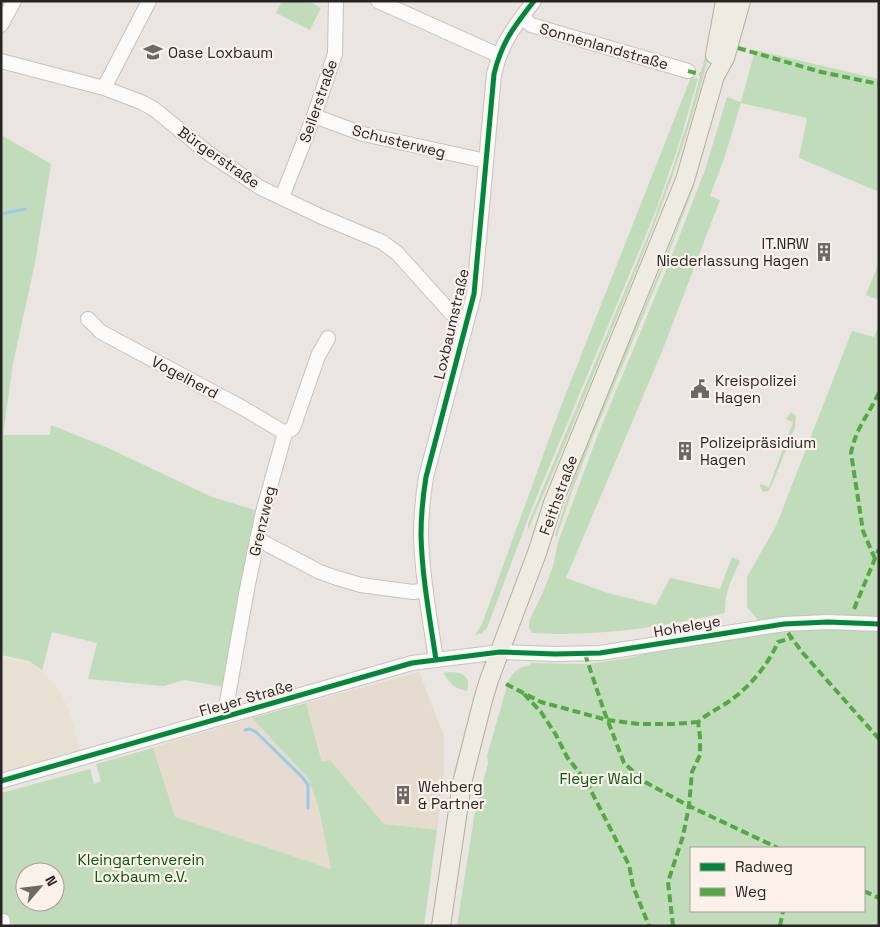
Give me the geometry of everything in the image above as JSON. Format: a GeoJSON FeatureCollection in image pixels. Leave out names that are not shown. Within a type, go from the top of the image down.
{"type":"FeatureCollection","features":[{"type":"Feature","properties":{"kind":"main road","name":"Feithstraße"},"geometry":{"type":"LineString","coordinates":[[715,76],[715,56],[725,1]]}},
{"type":"Feature","properties":{"kind":"main road","name":"Feithstraße"},"geometry":{"type":"LineString","coordinates":[[441,926],[462,783],[487,687],[553,504],[684,180],[715,76],[725,58],[741,1]]}},
{"type":"Feature","properties":{"kind":"street"},"geometry":{"type":"LineString","coordinates":[[1,25],[14,1]]}},
{"type":"Feature","properties":{"kind":"street"},"geometry":{"type":"LineString","coordinates":[[104,88],[149,1]]}},
{"type":"Feature","properties":{"kind":"street","name":"Seilerstraße"},"geometry":{"type":"LineString","coordinates":[[282,197],[314,116],[334,54],[336,1]]}},
{"type":"Feature","properties":{"kind":"street"},"geometry":{"type":"LineString","coordinates":[[378,1],[498,55]]}},
{"type":"Feature","properties":{"kind":"street","name":"Loxbaumstraße"},"geometry":{"type":"LineString","coordinates":[[436,660],[426,590],[421,535],[426,477],[474,294],[478,267],[492,87],[498,55],[512,29],[534,1]]}},
{"type":"Feature","properties":{"kind":"street","name":"Sonnenlandstraße"},"geometry":{"type":"LineString","coordinates":[[522,17],[531,25],[688,71]]}},
{"type":"Feature","properties":{"kind":"street","name":"Bürgerstraße"},"geometry":{"type":"LineString","coordinates":[[1,61],[104,88],[132,98],[154,110],[208,153],[239,174],[320,216],[382,242],[397,253],[451,313],[467,319]]}},
{"type":"Feature","properties":{"kind":"street","name":"Schusterweg"},"geometry":{"type":"LineString","coordinates":[[314,116],[363,134],[486,161]]}},
{"type":"Feature","properties":{"kind":"street","name":"Vogelherd"},"geometry":{"type":"LineString","coordinates":[[88,318],[101,332],[243,408],[285,433]]}},
{"type":"Feature","properties":{"kind":"street","name":"Grenzweg"},"geometry":{"type":"LineString","coordinates":[[230,715],[227,702],[262,512],[285,433],[293,428],[318,356],[328,338]]}},
{"type":"Feature","properties":{"kind":"street"},"geometry":{"type":"LineString","coordinates":[[257,539],[320,572],[336,578],[361,585],[413,592],[426,590]]}},
{"type":"Feature","properties":{"kind":"street","name":"Hoheleye"},"geometry":{"type":"LineString","coordinates":[[500,652],[600,653],[784,624],[828,622],[879,624]]}},
{"type":"Feature","properties":{"kind":"street","name":"Fleyer Straße"},"geometry":{"type":"LineString","coordinates":[[1,781],[412,663],[500,652]]}},
{"type":"Feature","properties":{"kind":"shaded area"},"geometry":{"type":"Polygon","coordinates":[[[1,658],[30,663],[56,685],[67,706],[82,755],[1,777],[1,658]]]}},
{"type":"Feature","properties":{"kind":"shaded area"},"geometry":{"type":"Polygon","coordinates":[[[419,672],[444,736],[444,772],[437,830],[384,824],[341,773],[323,763],[306,703],[419,672]]]}},
{"type":"Feature","properties":{"kind":"shaded area"},"geometry":{"type":"Polygon","coordinates":[[[252,718],[308,778],[318,805],[331,869],[164,814],[148,749],[252,718]]]}},
{"type":"Feature","properties":{"kind":"green space"},"geometry":{"type":"Polygon","coordinates":[[[282,1],[308,1],[321,8],[310,30],[276,13],[282,1]]]}},
{"type":"Feature","properties":{"kind":"green space"},"geometry":{"type":"Polygon","coordinates":[[[710,38],[712,41],[703,77],[682,149],[629,289],[528,530],[528,524],[651,228],[690,114],[710,38]]]}},
{"type":"Feature","properties":{"kind":"green space"},"geometry":{"type":"Polygon","coordinates":[[[755,50],[879,79],[879,192],[799,158],[807,118],[741,103],[725,156],[710,196],[720,200],[661,354],[566,578],[608,593],[656,605],[670,578],[720,589],[732,557],[740,561],[727,593],[725,613],[629,630],[581,634],[532,633],[529,629],[529,621],[553,566],[558,542],[597,437],[705,170],[727,97],[741,102],[755,50]]]}},
{"type":"Feature","properties":{"kind":"green space"},"geometry":{"type":"Polygon","coordinates":[[[691,77],[698,79],[679,144],[657,208],[532,508],[487,628],[482,633],[475,635],[482,624],[561,406],[691,77]]]}},
{"type":"Feature","properties":{"kind":"green space"},"geometry":{"type":"Polygon","coordinates":[[[1,135],[51,164],[35,263],[13,363],[3,435],[50,435],[51,425],[108,448],[212,497],[258,511],[224,687],[184,680],[164,686],[88,679],[97,643],[52,632],[42,670],[29,661],[1,655],[1,135]]]}},
{"type":"Feature","properties":{"kind":"green space"},"geometry":{"type":"Polygon","coordinates":[[[695,183],[666,261],[592,439],[557,536],[555,536],[603,404],[676,230],[692,186],[695,183]]]}},
{"type":"Feature","properties":{"kind":"green space"},"geometry":{"type":"Polygon","coordinates":[[[879,262],[879,300],[866,295],[879,262]]]}},
{"type":"Feature","properties":{"kind":"green space","name":"Fleyer Wald"},"geometry":{"type":"Polygon","coordinates":[[[879,323],[879,926],[457,926],[474,817],[488,763],[487,756],[508,682],[514,673],[522,667],[530,665],[530,663],[589,664],[628,658],[689,643],[729,637],[787,632],[783,617],[758,620],[747,607],[747,577],[776,526],[852,331],[874,337],[879,323]]]}},
{"type":"Feature","properties":{"kind":"green space"},"geometry":{"type":"Polygon","coordinates":[[[791,412],[796,416],[795,427],[771,487],[768,491],[763,492],[760,486],[761,484],[769,487],[793,422],[786,419],[791,412]]]}},
{"type":"Feature","properties":{"kind":"green space"},"geometry":{"type":"Polygon","coordinates":[[[444,673],[462,674],[467,678],[467,691],[456,687],[450,682],[444,673]]]}},
{"type":"Feature","properties":{"kind":"green space","name":"Kleingartenverein Loxbaum e.V."},"geometry":{"type":"Polygon","coordinates":[[[306,703],[322,762],[330,760],[384,824],[437,830],[424,926],[17,926],[1,917],[1,793],[90,769],[94,784],[101,781],[96,764],[153,748],[175,817],[331,869],[318,805],[308,778],[252,718],[306,703]]]}},
{"type":"Feature","properties":{"kind":"waterway"},"geometry":{"type":"LineString","coordinates":[[1,214],[25,209]]}},
{"type":"Feature","properties":{"kind":"waterway"},"geometry":{"type":"LineString","coordinates":[[245,730],[250,729],[256,732],[302,777],[308,785],[308,808]]}},
{"type":"Feature","properties":{"kind":"marked path"},"geometry":{"type":"LineString","coordinates":[[738,48],[821,72],[879,84]]}},
{"type":"Feature","properties":{"kind":"marked path"},"geometry":{"type":"LineString","coordinates":[[688,71],[700,74]]}},
{"type":"Feature","properties":{"kind":"marked path"},"geometry":{"type":"LineString","coordinates":[[875,559],[863,531],[851,453],[859,428],[879,392]]}},
{"type":"Feature","properties":{"kind":"marked path"},"geometry":{"type":"LineString","coordinates":[[854,609],[879,549]]}},
{"type":"Feature","properties":{"kind":"marked path"},"geometry":{"type":"LineString","coordinates":[[788,633],[802,652],[879,739]]}},
{"type":"Feature","properties":{"kind":"marked path"},"geometry":{"type":"LineString","coordinates":[[673,926],[668,882],[683,836],[689,806],[692,772],[700,755],[698,722],[736,696],[750,683],[769,659],[778,642],[792,638]]}},
{"type":"Feature","properties":{"kind":"marked path"},"geometry":{"type":"LineString","coordinates":[[585,654],[624,763],[645,782],[689,806],[776,847]]}},
{"type":"Feature","properties":{"kind":"marked path"},"geometry":{"type":"LineString","coordinates":[[506,684],[541,702],[607,720],[639,724],[698,722]]}},
{"type":"Feature","properties":{"kind":"marked path"},"geometry":{"type":"LineString","coordinates":[[524,694],[541,712],[567,757],[586,781],[629,865],[633,886],[649,926]]}},
{"type":"Feature","properties":{"kind":"marked path"},"geometry":{"type":"LineString","coordinates":[[865,891],[879,898]]}},
{"type":"Feature","properties":{"kind":"marked path"},"geometry":{"type":"LineString","coordinates":[[780,926],[783,912]]}},
{"type":"Feature","properties":{"kind":"cycle path"},"geometry":{"type":"LineString","coordinates":[[436,660],[423,566],[421,535],[426,477],[474,294],[494,74],[505,43],[534,1]]}},
{"type":"Feature","properties":{"kind":"cycle path"},"geometry":{"type":"LineString","coordinates":[[1,781],[412,663],[500,652],[600,653],[784,624],[828,622],[879,624]]}},
{"type":"Feature","properties":{"kind":"place","name":"Oase Loxbaum"},"geometry":{"type":"Point","coordinates":[153,52]}},
{"type":"Feature","properties":{"kind":"place","name":"IT.NRW Niederlassung Hagen"},"geometry":{"type":"Point","coordinates":[824,252]}},
{"type":"Feature","properties":{"kind":"place","name":"Kreispolizei Hagen"},"geometry":{"type":"Point","coordinates":[700,389]}},
{"type":"Feature","properties":{"kind":"place","name":"Polizeipräsidium Hagen"},"geometry":{"type":"Point","coordinates":[685,451]}},
{"type":"Feature","properties":{"kind":"place","name":"Wehberg & Partner"},"geometry":{"type":"Point","coordinates":[403,795]}}]}
